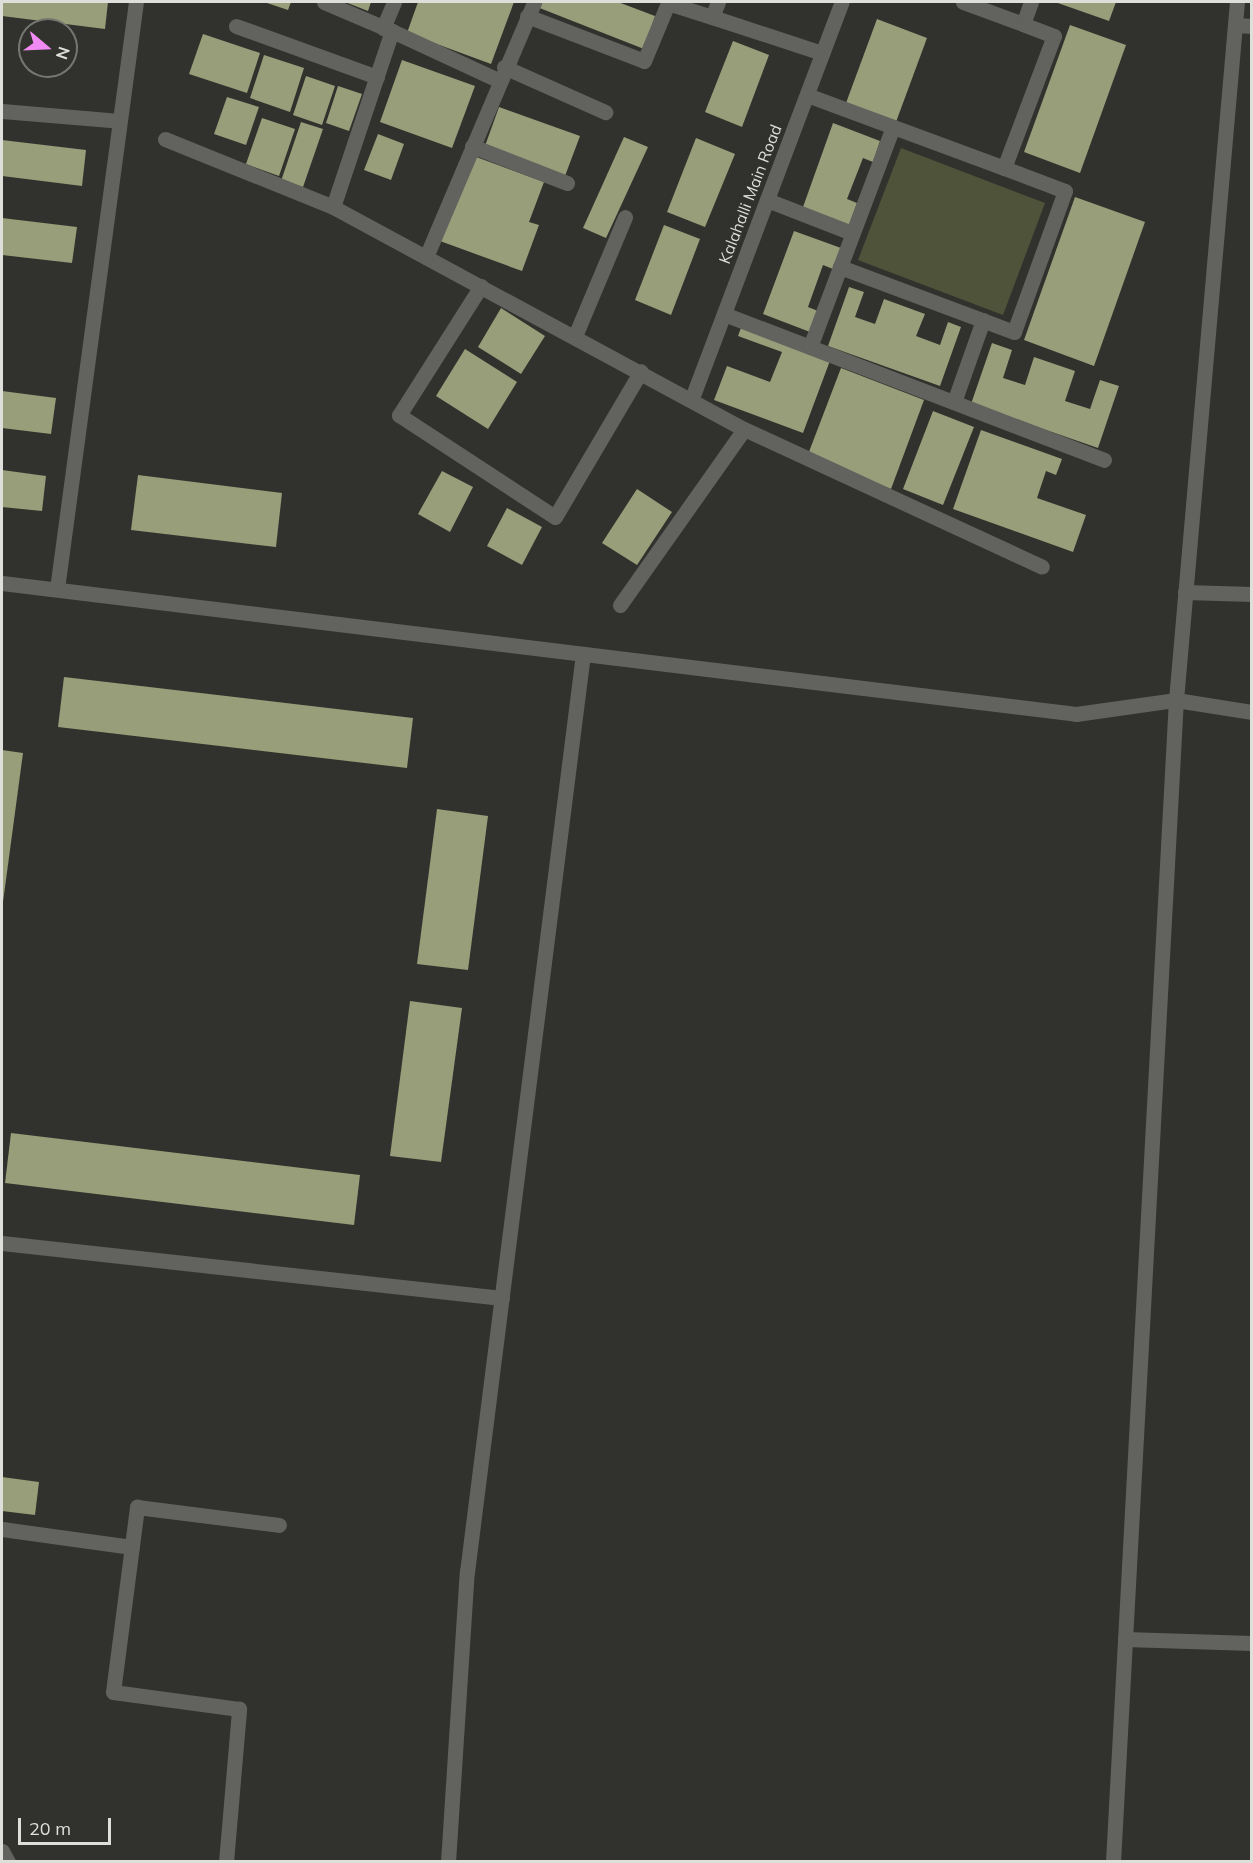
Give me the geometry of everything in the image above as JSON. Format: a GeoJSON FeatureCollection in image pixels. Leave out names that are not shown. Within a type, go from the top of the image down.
{"type":"FeatureCollection","features":[{"type":"Feature","properties":{"kind":"street"},"geometry":{"type":"LineString","coordinates":[[57,589],[136,2]]}},
{"type":"Feature","properties":{"kind":"street"},"geometry":{"type":"LineString","coordinates":[[324,2],[387,30],[605,112]]}},
{"type":"Feature","properties":{"kind":"street"},"geometry":{"type":"LineString","coordinates":[[333,207],[377,77],[394,2]]}},
{"type":"Feature","properties":{"kind":"street"},"geometry":{"type":"LineString","coordinates":[[426,256],[501,73],[534,2]]}},
{"type":"Feature","properties":{"kind":"street"},"geometry":{"type":"LineString","coordinates":[[527,16],[644,61],[667,2],[822,53]]}},
{"type":"Feature","properties":{"kind":"street"},"geometry":{"type":"LineString","coordinates":[[712,17],[718,2]]}},
{"type":"Feature","properties":{"kind":"street","name":"Kalahalli Main Road"},"geometry":{"type":"LineString","coordinates":[[692,398],[842,2]]}},
{"type":"Feature","properties":{"kind":"street"},"geometry":{"type":"LineString","coordinates":[[963,2],[1054,36],[1004,168]]}},
{"type":"Feature","properties":{"kind":"street"},"geometry":{"type":"LineString","coordinates":[[1023,24],[1031,2]]}},
{"type":"Feature","properties":{"kind":"street"},"geometry":{"type":"LineString","coordinates":[[1113,1862],[1176,700],[1237,2]]}},
{"type":"Feature","properties":{"kind":"street"},"geometry":{"type":"LineString","coordinates":[[1235,25],[1251,26]]}},
{"type":"Feature","properties":{"kind":"street"},"geometry":{"type":"LineString","coordinates":[[236,26],[377,77]]}},
{"type":"Feature","properties":{"kind":"street"},"geometry":{"type":"LineString","coordinates":[[807,95],[1065,191],[1014,332],[840,267]]}},
{"type":"Feature","properties":{"kind":"street"},"geometry":{"type":"LineString","coordinates":[[2,111],[120,121]]}},
{"type":"Feature","properties":{"kind":"street"},"geometry":{"type":"LineString","coordinates":[[810,346],[893,127]]}},
{"type":"Feature","properties":{"kind":"street"},"geometry":{"type":"LineString","coordinates":[[165,139],[333,207],[692,398],[744,429],[1042,567]]}},
{"type":"Feature","properties":{"kind":"street"},"geometry":{"type":"LineString","coordinates":[[472,146],[567,183]]}},
{"type":"Feature","properties":{"kind":"street"},"geometry":{"type":"LineString","coordinates":[[767,201],[852,233]]}},
{"type":"Feature","properties":{"kind":"street"},"geometry":{"type":"LineString","coordinates":[[575,336],[625,217]]}},
{"type":"Feature","properties":{"kind":"street"},"geometry":{"type":"LineString","coordinates":[[481,286],[399,415],[555,517],[641,371]]}},
{"type":"Feature","properties":{"kind":"street"},"geometry":{"type":"LineString","coordinates":[[724,314],[1104,460]]}},
{"type":"Feature","properties":{"kind":"street"},"geometry":{"type":"LineString","coordinates":[[954,402],[983,320]]}},
{"type":"Feature","properties":{"kind":"street"},"geometry":{"type":"LineString","coordinates":[[620,605],[744,429]]}},
{"type":"Feature","properties":{"kind":"street"},"geometry":{"type":"LineString","coordinates":[[2,583],[1076,714],[1176,700],[1251,712]]}},
{"type":"Feature","properties":{"kind":"street"},"geometry":{"type":"LineString","coordinates":[[1185,592],[1251,594]]}},
{"type":"Feature","properties":{"kind":"street"},"geometry":{"type":"LineString","coordinates":[[448,1862],[466,1572],[583,654]]}},
{"type":"Feature","properties":{"kind":"street"},"geometry":{"type":"LineString","coordinates":[[2,1243],[502,1298]]}},
{"type":"Feature","properties":{"kind":"street"},"geometry":{"type":"LineString","coordinates":[[226,1862],[239,1709],[113,1692],[137,1507],[279,1525]]}},
{"type":"Feature","properties":{"kind":"street"},"geometry":{"type":"LineString","coordinates":[[2,1529],[132,1547]]}},
{"type":"Feature","properties":{"kind":"street"},"geometry":{"type":"LineString","coordinates":[[1125,1639],[1251,1643]]}},
{"type":"Feature","properties":{"kind":"street"},"geometry":{"type":"LineString","coordinates":[[2,1851],[8,1862]]}},
{"type":"Feature","properties":{"kind":"green space"},"geometry":{"type":"Polygon","coordinates":[[[901,148],[1045,203],[1003,315],[858,260],[901,148]]]}},
{"type":"Feature","properties":{"kind":"building"},"geometry":{"type":"Polygon","coordinates":[[[2,2],[108,2],[105,29],[78,26],[78,18],[2,16],[2,2]]]}},
{"type":"Feature","properties":{"kind":"building"},"geometry":{"type":"Polygon","coordinates":[[[264,2],[291,2],[288,10],[264,2]]]}},
{"type":"Feature","properties":{"kind":"building"},"geometry":{"type":"Polygon","coordinates":[[[345,2],[371,2],[368,11],[345,2]]]}},
{"type":"Feature","properties":{"kind":"building"},"geometry":{"type":"Polygon","coordinates":[[[418,2],[514,2],[491,64],[407,33],[418,2]]]}},
{"type":"Feature","properties":{"kind":"building"},"geometry":{"type":"Polygon","coordinates":[[[539,2],[618,2],[655,16],[644,49],[537,7],[539,2]]]}},
{"type":"Feature","properties":{"kind":"building"},"geometry":{"type":"Polygon","coordinates":[[[1055,2],[1116,2],[1109,21],[1055,2]]]}},
{"type":"Feature","properties":{"kind":"building"},"geometry":{"type":"Polygon","coordinates":[[[877,19],[927,38],[896,122],[846,103],[877,19]]]}},
{"type":"Feature","properties":{"kind":"building"},"geometry":{"type":"Polygon","coordinates":[[[1070,25],[1126,45],[1080,173],[1024,152],[1070,25]]]}},
{"type":"Feature","properties":{"kind":"building"},"geometry":{"type":"Polygon","coordinates":[[[203,34],[260,53],[247,93],[189,74],[203,34]]]}},
{"type":"Feature","properties":{"kind":"building"},"geometry":{"type":"Polygon","coordinates":[[[733,41],[769,55],[742,127],[705,112],[733,41]]]}},
{"type":"Feature","properties":{"kind":"building"},"geometry":{"type":"Polygon","coordinates":[[[264,55],[304,68],[290,112],[250,98],[264,55]]]}},
{"type":"Feature","properties":{"kind":"building"},"geometry":{"type":"Polygon","coordinates":[[[402,60],[475,86],[452,148],[380,122],[402,60]]]}},
{"type":"Feature","properties":{"kind":"building"},"geometry":{"type":"Polygon","coordinates":[[[306,76],[335,86],[322,125],[293,115],[306,76]]]}},
{"type":"Feature","properties":{"kind":"building"},"geometry":{"type":"Polygon","coordinates":[[[338,86],[362,94],[349,131],[326,123],[338,86]]]}},
{"type":"Feature","properties":{"kind":"building"},"geometry":{"type":"Polygon","coordinates":[[[227,97],[259,107],[246,145],[214,134],[227,97]]]}},
{"type":"Feature","properties":{"kind":"building"},"geometry":{"type":"Polygon","coordinates":[[[499,107],[580,136],[565,176],[485,146],[499,107]]]}},
{"type":"Feature","properties":{"kind":"building"},"geometry":{"type":"Polygon","coordinates":[[[262,118],[295,129],[279,176],[246,164],[262,118]]]}},
{"type":"Feature","properties":{"kind":"building"},"geometry":{"type":"Polygon","coordinates":[[[301,122],[323,129],[303,187],[281,181],[301,122]]]}},
{"type":"Feature","properties":{"kind":"building"},"geometry":{"type":"Polygon","coordinates":[[[833,123],[880,141],[873,162],[863,158],[847,199],[857,203],[849,225],[803,207],[833,123]]]}},
{"type":"Feature","properties":{"kind":"building"},"geometry":{"type":"Polygon","coordinates":[[[378,134],[404,144],[391,180],[364,170],[378,134]]]}},
{"type":"Feature","properties":{"kind":"building"},"geometry":{"type":"Polygon","coordinates":[[[624,137],[648,147],[606,238],[583,228],[624,137]]]}},
{"type":"Feature","properties":{"kind":"building"},"geometry":{"type":"Polygon","coordinates":[[[696,138],[735,154],[705,227],[667,212],[696,138]]]}},
{"type":"Feature","properties":{"kind":"building"},"geometry":{"type":"Polygon","coordinates":[[[2,140],[86,150],[82,186],[2,176],[2,140]]]}},
{"type":"Feature","properties":{"kind":"building"},"geometry":{"type":"Polygon","coordinates":[[[471,155],[544,182],[529,222],[539,225],[522,271],[440,241],[471,155]]]}},
{"type":"Feature","properties":{"kind":"building"},"geometry":{"type":"Polygon","coordinates":[[[1075,197],[1145,222],[1094,366],[1024,340],[1075,197]]]}},
{"type":"Feature","properties":{"kind":"building"},"geometry":{"type":"Polygon","coordinates":[[[2,218],[77,227],[72,263],[2,255],[2,218]]]}},
{"type":"Feature","properties":{"kind":"building"},"geometry":{"type":"Polygon","coordinates":[[[664,225],[700,239],[671,315],[635,300],[664,225]]]}},
{"type":"Feature","properties":{"kind":"building"},"geometry":{"type":"Polygon","coordinates":[[[794,231],[841,248],[833,269],[823,265],[808,307],[818,311],[810,332],[763,314],[794,231]]]}},
{"type":"Feature","properties":{"kind":"building"},"geometry":{"type":"Polygon","coordinates":[[[849,287],[864,292],[855,317],[875,324],[884,299],[925,314],[916,336],[940,345],[948,322],[961,327],[940,386],[828,346],[849,287]]]}},
{"type":"Feature","properties":{"kind":"building"},"geometry":{"type":"Polygon","coordinates":[[[501,308],[545,336],[521,374],[478,347],[501,308]]]}},
{"type":"Feature","properties":{"kind":"building"},"geometry":{"type":"Polygon","coordinates":[[[742,325],[831,358],[803,433],[714,400],[727,366],[770,382],[782,352],[738,336],[742,325]]]}},
{"type":"Feature","properties":{"kind":"building"},"geometry":{"type":"Polygon","coordinates":[[[992,343],[1012,350],[1003,378],[1025,385],[1034,357],[1075,371],[1065,401],[1090,409],[1100,380],[1119,386],[1098,448],[971,404],[992,343]]]}},
{"type":"Feature","properties":{"kind":"building"},"geometry":{"type":"Polygon","coordinates":[[[465,349],[517,382],[488,429],[436,396],[465,349]]]}},
{"type":"Feature","properties":{"kind":"building"},"geometry":{"type":"Polygon","coordinates":[[[841,368],[924,400],[891,489],[807,457],[841,368]]]}},
{"type":"Feature","properties":{"kind":"building"},"geometry":{"type":"Polygon","coordinates":[[[2,391],[56,398],[51,434],[2,428],[2,391]]]}},
{"type":"Feature","properties":{"kind":"building"},"geometry":{"type":"Polygon","coordinates":[[[933,411],[974,427],[943,505],[903,489],[933,411]]]}},
{"type":"Feature","properties":{"kind":"building"},"geometry":{"type":"Polygon","coordinates":[[[981,430],[1062,459],[1056,475],[1046,471],[1037,498],[1086,515],[1073,552],[953,509],[981,430]]]}},
{"type":"Feature","properties":{"kind":"building"},"geometry":{"type":"Polygon","coordinates":[[[2,470],[46,476],[42,511],[2,507],[2,470]]]}},
{"type":"Feature","properties":{"kind":"building"},"geometry":{"type":"Polygon","coordinates":[[[442,471],[473,487],[450,532],[418,514],[442,471]]]}},
{"type":"Feature","properties":{"kind":"building"},"geometry":{"type":"Polygon","coordinates":[[[138,475],[282,493],[276,547],[131,530],[138,475]]]}},
{"type":"Feature","properties":{"kind":"building"},"geometry":{"type":"Polygon","coordinates":[[[637,489],[672,512],[637,565],[602,543],[637,489]]]}},
{"type":"Feature","properties":{"kind":"building"},"geometry":{"type":"Polygon","coordinates":[[[507,508],[542,527],[522,565],[487,546],[507,508]]]}},
{"type":"Feature","properties":{"kind":"building"},"geometry":{"type":"Polygon","coordinates":[[[64,677],[413,718],[407,768],[58,727],[64,677]]]}},
{"type":"Feature","properties":{"kind":"building"},"geometry":{"type":"Polygon","coordinates":[[[2,750],[23,753],[3,902],[2,902],[2,750]]]}},
{"type":"Feature","properties":{"kind":"building"},"geometry":{"type":"Polygon","coordinates":[[[437,809],[488,816],[468,970],[417,964],[437,809]]]}},
{"type":"Feature","properties":{"kind":"building"},"geometry":{"type":"Polygon","coordinates":[[[410,1001],[462,1008],[441,1162],[390,1156],[410,1001]]]}},
{"type":"Feature","properties":{"kind":"building"},"geometry":{"type":"Polygon","coordinates":[[[11,1133],[360,1175],[354,1225],[5,1183],[11,1133]]]}},
{"type":"Feature","properties":{"kind":"building"},"geometry":{"type":"Polygon","coordinates":[[[2,1477],[39,1482],[35,1515],[2,1511],[2,1477]]]}}]}
